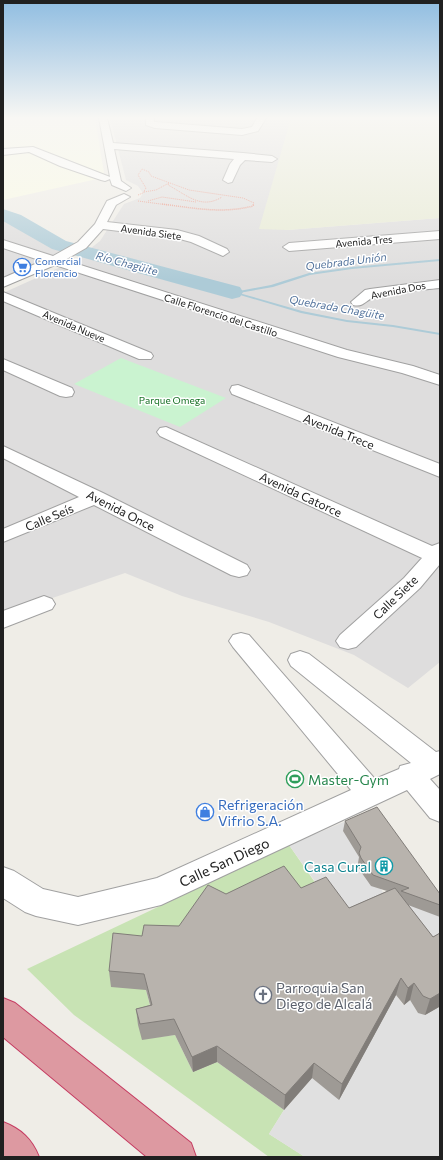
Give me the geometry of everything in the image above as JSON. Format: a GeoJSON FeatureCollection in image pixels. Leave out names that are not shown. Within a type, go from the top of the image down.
{"type":"FeatureCollection","features":[{"type":"Feature","properties":{"kind":"highway"},"geometry":{"type":"LineString","coordinates":[[3,1015],[177,1157]]}},
{"type":"Feature","properties":{"kind":"highway"},"geometry":{"type":"LineString","coordinates":[[3,1141],[20,1157]]}},
{"type":"Feature","properties":{"kind":"street"},"geometry":{"type":"LineString","coordinates":[[68,172],[70,176],[84,179],[109,189],[128,194]]}},
{"type":"Feature","properties":{"kind":"street"},"geometry":{"type":"LineString","coordinates":[[3,283],[53,261],[82,245],[100,225],[109,189],[109,172]]}},
{"type":"Feature","properties":{"kind":"street"},"geometry":{"type":"LineString","coordinates":[[228,180],[231,172]]}},
{"type":"Feature","properties":{"kind":"street"},"geometry":{"type":"LineString","coordinates":[[109,189],[128,194]]}},
{"type":"Feature","properties":{"kind":"street","name":"Avenida Siete"},"geometry":{"type":"LineString","coordinates":[[100,225],[177,234],[195,239],[223,252]]}},
{"type":"Feature","properties":{"kind":"street","name":"Avenida Tres"},"geometry":{"type":"LineString","coordinates":[[289,247],[440,235]]}},
{"type":"Feature","properties":{"kind":"street","name":"Calle Florencio del Castillo"},"geometry":{"type":"LineString","coordinates":[[3,244],[343,354],[407,369],[440,380]]}},
{"type":"Feature","properties":{"kind":"street","name":"Avenida Dos"},"geometry":{"type":"LineString","coordinates":[[358,302],[370,294],[440,284]]}},
{"type":"Feature","properties":{"kind":"street","name":"Avenida Nueve"},"geometry":{"type":"LineString","coordinates":[[3,296],[145,356]]}},
{"type":"Feature","properties":{"kind":"street"},"geometry":{"type":"LineString","coordinates":[[3,364],[66,392]]}},
{"type":"Feature","properties":{"kind":"street","name":"Avenida Trece"},"geometry":{"type":"LineString","coordinates":[[238,390],[440,471]]}},
{"type":"Feature","properties":{"kind":"street","name":"Avenida Catorce"},"geometry":{"type":"LineString","coordinates":[[166,432],[438,553]]}},
{"type":"Feature","properties":{"kind":"street","name":"Avenida Once"},"geometry":{"type":"LineString","coordinates":[[3,451],[240,570]]}},
{"type":"Feature","properties":{"kind":"street","name":"Calle Seís"},"geometry":{"type":"LineString","coordinates":[[3,536],[96,497]]}},
{"type":"Feature","properties":{"kind":"street","name":"Calle Siete"},"geometry":{"type":"LineString","coordinates":[[348,641],[412,583],[438,553]]}},
{"type":"Feature","properties":{"kind":"street"},"geometry":{"type":"LineString","coordinates":[[3,620],[44,604]]}},
{"type":"Feature","properties":{"kind":"street"},"geometry":{"type":"LineString","coordinates":[[241,641],[370,793]]}},
{"type":"Feature","properties":{"kind":"street"},"geometry":{"type":"LineString","coordinates":[[300,660],[427,767],[440,810]]}},
{"type":"Feature","properties":{"kind":"street","name":"Calle San Diego"},"geometry":{"type":"LineString","coordinates":[[3,881],[36,902],[78,911],[161,891],[427,767]]}},
{"type":"Feature","properties":{"kind":"path"},"geometry":{"type":"LineString","coordinates":[[140,172],[138,175],[146,188],[142,193]]}},
{"type":"Feature","properties":{"kind":"path"},"geometry":{"type":"LineString","coordinates":[[149,172],[151,176],[189,190],[223,197],[243,198],[254,203],[253,206],[238,210],[221,211],[146,202],[162,197],[210,203],[223,197]]}},
{"type":"Feature","properties":{"kind":"path"},"geometry":{"type":"LineString","coordinates":[[128,194],[156,190],[159,187],[169,183]]}},
{"type":"Feature","properties":{"kind":"path"},"geometry":{"type":"LineString","coordinates":[[169,183],[168,185],[180,192],[182,195],[204,202]]}},
{"type":"Feature","properties":{"kind":"shaded area"},"geometry":{"type":"Polygon","coordinates":[[[3,172],[104,172],[97,179],[3,200],[3,172]]]}},
{"type":"Feature","properties":{"kind":"shaded area"},"geometry":{"type":"Polygon","coordinates":[[[124,172],[290,172],[287,230],[440,218],[440,662],[408,688],[354,655],[269,622],[182,596],[125,573],[3,615],[3,293],[76,260],[100,241],[124,204],[140,198],[143,193],[138,186],[126,180],[124,172]]]}},
{"type":"Feature","properties":{"kind":"shaded area"},"geometry":{"type":"Polygon","coordinates":[[[275,172],[440,172],[440,218],[287,230],[259,229],[275,172]]]}},
{"type":"Feature","properties":{"kind":"shaded area"},"geometry":{"type":"Polygon","coordinates":[[[3,218],[9,221],[63,251],[3,278],[3,218]]]}},
{"type":"Feature","properties":{"kind":"shaded area"},"geometry":{"type":"Polygon","coordinates":[[[370,811],[343,831],[386,897],[440,913],[440,948],[347,926],[289,845],[370,811]]]}},
{"type":"Feature","properties":{"kind":"shaded area"},"geometry":{"type":"Polygon","coordinates":[[[374,962],[403,1005],[410,1000],[418,1013],[440,1006],[440,1157],[305,1157],[269,1134],[284,1110],[312,1078],[339,1099],[374,962]]]}},
{"type":"Feature","properties":{"kind":"green space","name":"Parque Omega"},"geometry":{"type":"Polygon","coordinates":[[[121,358],[226,398],[180,427],[74,384],[121,358]]]}},
{"type":"Feature","properties":{"kind":"green space"},"geometry":{"type":"Polygon","coordinates":[[[289,845],[323,894],[146,990],[154,1021],[142,1039],[175,1035],[193,1072],[217,1062],[284,1110],[269,1134],[305,1157],[269,1157],[74,1015],[27,969],[289,845]]]}},
{"type":"Feature","properties":{"kind":"building","name":"Casa Cural"},"geometry":{"type":"Polygon","coordinates":[[[377,807],[440,894],[440,905],[401,891],[409,888],[373,875],[361,858],[359,853],[361,847],[345,821],[377,807]]]}},
{"type":"Feature","properties":{"kind":"building","name":"Parroquia San Diego de Alcalá"},"geometry":{"type":"Polygon","coordinates":[[[284,866],[301,888],[326,877],[349,908],[395,888],[433,937],[440,933],[440,993],[430,999],[423,996],[414,983],[408,988],[401,978],[342,1084],[314,1063],[285,1095],[217,1046],[192,1057],[174,1019],[140,1024],[136,1009],[152,1005],[144,974],[109,971],[113,933],[142,936],[144,925],[179,926],[208,885],[226,894],[284,866]]]}},
{"type":"Feature","properties":{"kind":"waterway","name":"Río Chagüite"},"geometry":{"type":"LineString","coordinates":[[3,215],[14,219],[59,245],[232,292]]}},
{"type":"Feature","properties":{"kind":"waterway","name":"Quebrada Unión"},"geometry":{"type":"LineString","coordinates":[[236,292],[272,286],[309,274],[352,268],[440,260]]}},
{"type":"Feature","properties":{"kind":"waterway","name":"Quebrada Chagüite"},"geometry":{"type":"LineString","coordinates":[[232,292],[301,312],[347,321],[393,326],[440,334]]}},
{"type":"Feature","properties":{"kind":"place","name":"Comercial Florencio"},"geometry":{"type":"Point","coordinates":[22,267]}},
{"type":"Feature","properties":{"kind":"place","name":"Master-Gym"},"geometry":{"type":"Point","coordinates":[295,779]}},
{"type":"Feature","properties":{"kind":"place","name":"Refrigeración Vifrio S.A."},"geometry":{"type":"Point","coordinates":[205,812]}},
{"type":"Feature","properties":{"kind":"place","name":"Casa Cural"},"geometry":{"type":"Point","coordinates":[384,866]}},
{"type":"Feature","properties":{"kind":"place","name":"Parroquia San Diego de Alcalá"},"geometry":{"type":"Point","coordinates":[263,995]}}]}
